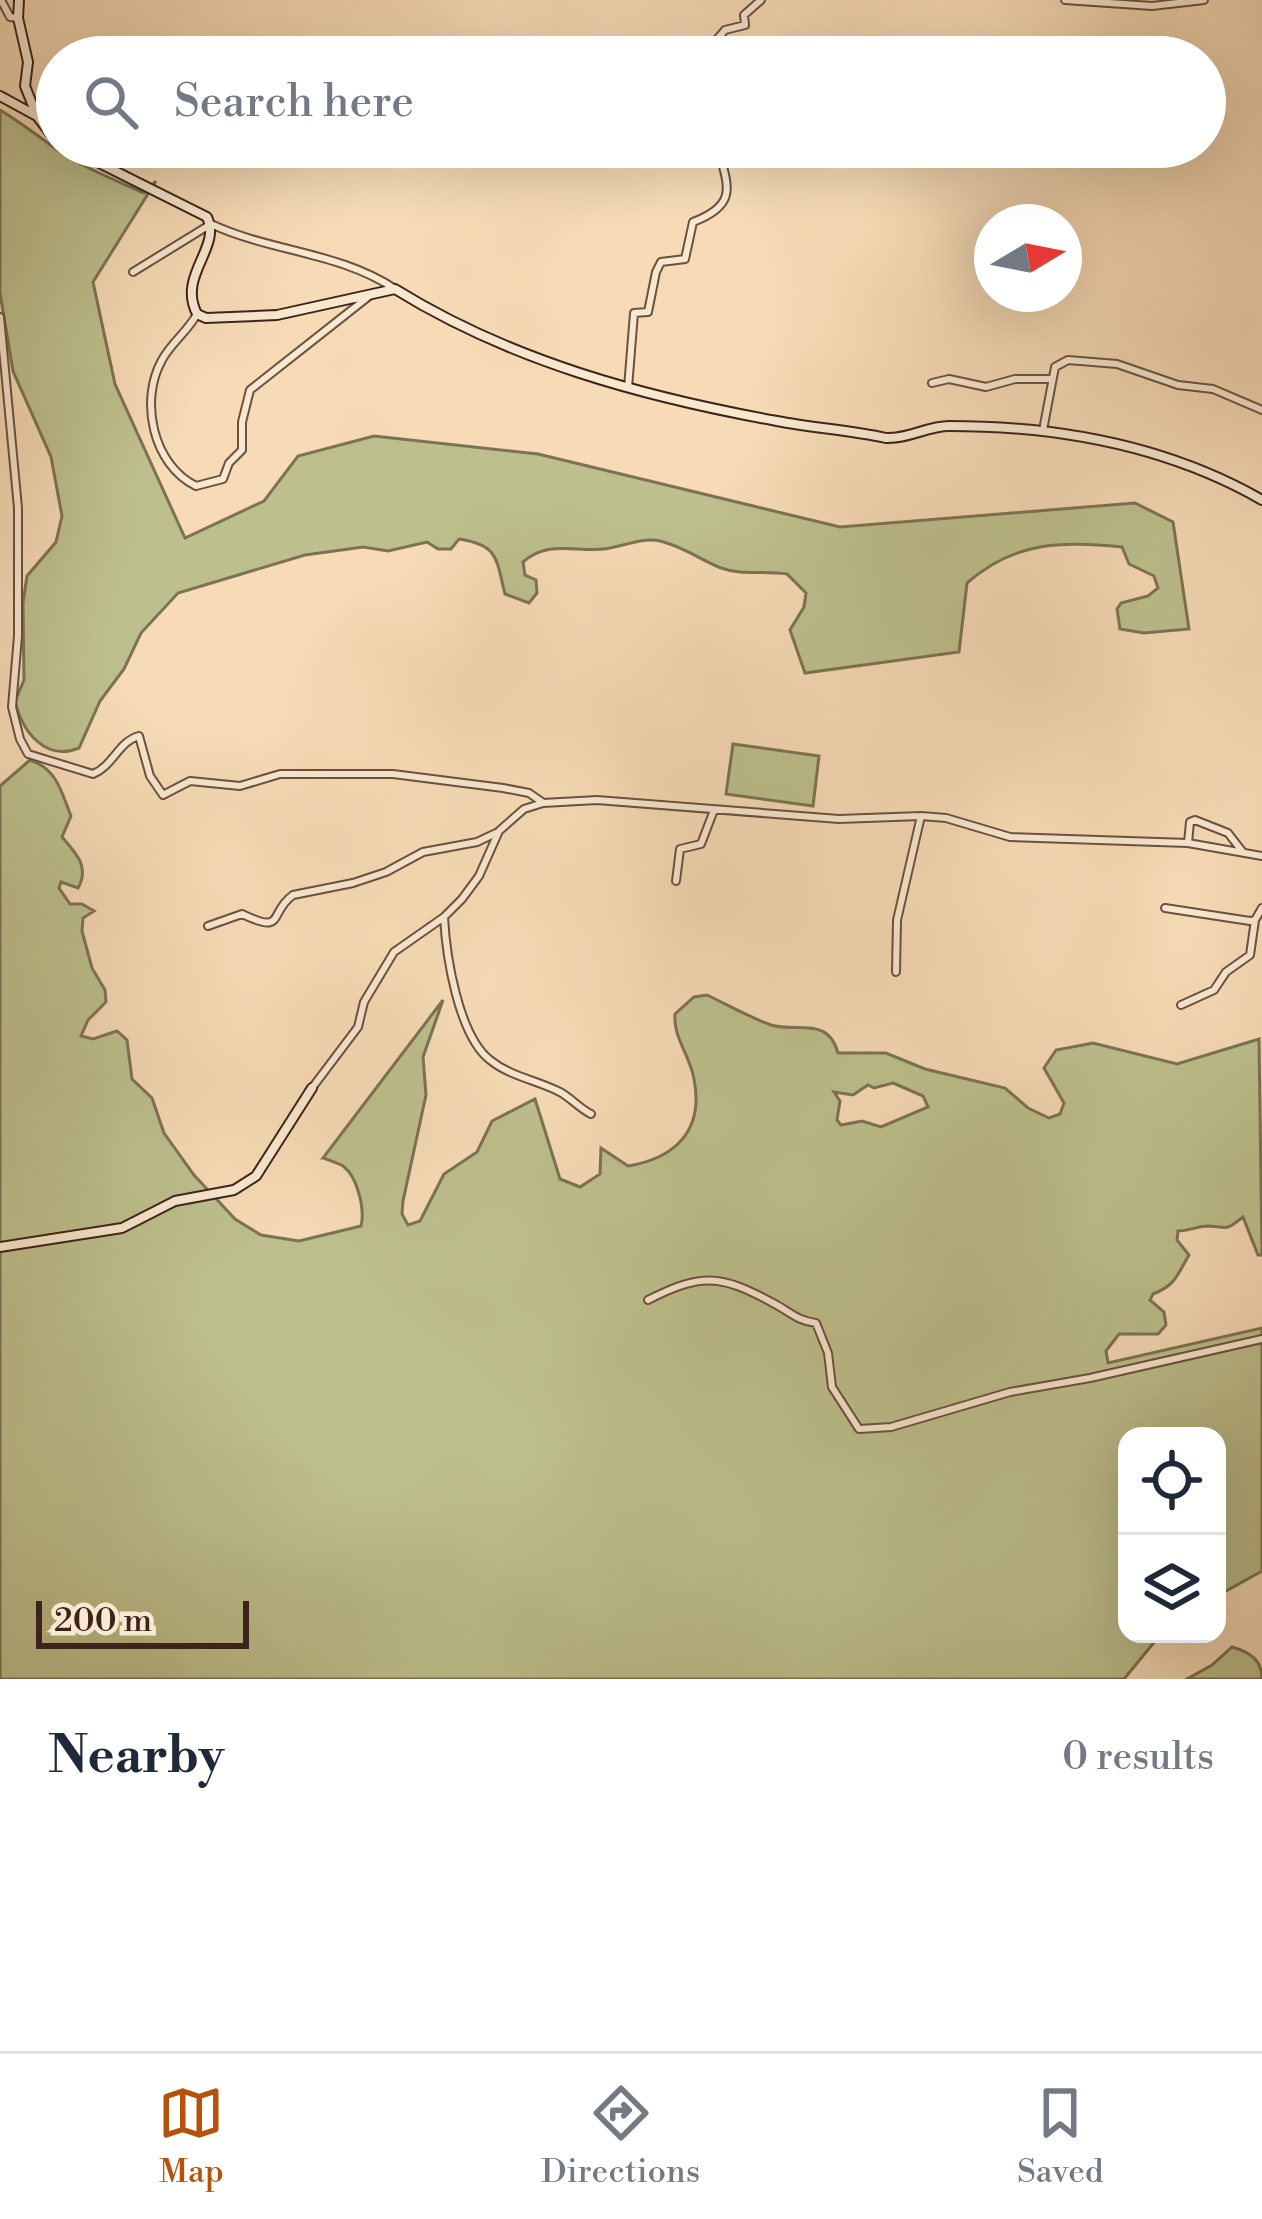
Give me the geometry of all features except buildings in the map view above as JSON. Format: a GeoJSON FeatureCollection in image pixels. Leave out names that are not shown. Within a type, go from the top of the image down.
{"type":"FeatureCollection","features":[{"type":"Feature","properties":{"kind":"street"},"geometry":{"type":"LineString","coordinates":[[1,0],[10,17],[18,18]]}},
{"type":"Feature","properties":{"kind":"street"},"geometry":{"type":"LineString","coordinates":[[20,0],[18,18],[28,62],[25,86],[36,114]]}},
{"type":"Feature","properties":{"kind":"street"},"geometry":{"type":"LineString","coordinates":[[720,36],[725,30],[745,26],[745,14],[761,0]]}},
{"type":"Feature","properties":{"kind":"street"},"geometry":{"type":"LineString","coordinates":[[1065,0],[1152,6],[1204,0]]}},
{"type":"Feature","properties":{"kind":"street"},"geometry":{"type":"LineString","coordinates":[[0,96],[36,115]]}},
{"type":"Feature","properties":{"kind":"street"},"geometry":{"type":"LineString","coordinates":[[111,168],[194,208],[212,224],[240,237],[365,271],[432,312],[565,371],[743,415],[886,438],[900,439],[945,426],[1043,430],[1163,455],[1210,471],[1262,500]]}},
{"type":"Feature","properties":{"kind":"street"},"geometry":{"type":"LineString","coordinates":[[628,388],[634,313],[648,312],[661,262],[685,259],[694,222],[709,216],[727,197],[724,168]]}},
{"type":"Feature","properties":{"kind":"street"},"geometry":{"type":"LineString","coordinates":[[133,272],[212,224]]}},
{"type":"Feature","properties":{"kind":"street"},"geometry":{"type":"LineString","coordinates":[[212,224],[190,290],[196,314],[158,369],[153,431],[166,460],[196,486],[223,478],[242,450],[242,422],[250,390],[368,297]]}},
{"type":"Feature","properties":{"kind":"street"},"geometry":{"type":"LineString","coordinates":[[196,314],[240,319],[395,289]]}},
{"type":"Feature","properties":{"kind":"street"},"geometry":{"type":"LineString","coordinates":[[0,317],[18,508],[18,636],[12,707],[28,754],[93,774],[109,765],[128,739],[139,736],[150,776],[163,794],[190,781],[240,786],[280,774],[393,774],[502,788],[529,794],[543,803]]}},
{"type":"Feature","properties":{"kind":"street"},"geometry":{"type":"LineString","coordinates":[[1043,430],[1055,367],[1068,360],[1117,364],[1178,385],[1214,389],[1262,410]]}},
{"type":"Feature","properties":{"kind":"street"},"geometry":{"type":"LineString","coordinates":[[932,382],[986,387],[1015,379],[1052,379]]}},
{"type":"Feature","properties":{"kind":"street"},"geometry":{"type":"LineString","coordinates":[[208,926],[242,914],[260,924],[269,923],[293,895],[353,883],[423,852],[477,842],[500,831],[524,809],[543,803],[597,800],[839,819],[921,816],[946,818],[1010,837],[1188,843],[1262,856]]}},
{"type":"Feature","properties":{"kind":"street"},"geometry":{"type":"LineString","coordinates":[[676,881],[680,849],[701,844],[714,810]]}},
{"type":"Feature","properties":{"kind":"street"},"geometry":{"type":"LineString","coordinates":[[896,972],[897,920],[921,816]]}},
{"type":"Feature","properties":{"kind":"street"},"geometry":{"type":"LineString","coordinates":[[1188,843],[1190,822],[1196,820],[1228,833],[1243,851]]}},
{"type":"Feature","properties":{"kind":"street"},"geometry":{"type":"LineString","coordinates":[[0,1247],[122,1228],[175,1202],[234,1190],[256,1176],[358,1027],[364,1002],[394,952],[444,917],[479,876],[500,831]]}},
{"type":"Feature","properties":{"kind":"street"},"geometry":{"type":"LineString","coordinates":[[1165,908],[1255,920]]}},
{"type":"Feature","properties":{"kind":"street"},"geometry":{"type":"LineString","coordinates":[[1181,1005],[1214,990],[1226,972],[1250,955],[1255,920],[1262,908]]}},
{"type":"Feature","properties":{"kind":"street"},"geometry":{"type":"LineString","coordinates":[[444,917],[457,997],[484,1054],[527,1080],[560,1092],[591,1114]]}},
{"type":"Feature","properties":{"kind":"street"},"geometry":{"type":"LineString","coordinates":[[648,1300],[685,1282],[706,1279],[749,1291],[796,1319],[816,1323],[829,1353],[832,1387],[860,1430],[868,1431],[922,1420],[1010,1392],[1262,1339]]}},
{"type":"Feature","properties":{"kind":"green space"},"geometry":{"type":"Polygon","coordinates":[[[0,110],[36,135],[36,168],[90,168],[144,193],[156,181],[93,282],[115,384],[185,538],[264,501],[298,456],[374,436],[538,454],[840,527],[1135,503],[1173,522],[1189,629],[1144,633],[1120,629],[1117,609],[1121,603],[1148,596],[1158,588],[1154,576],[1129,564],[1122,547],[1040,547],[1003,559],[967,583],[959,652],[805,673],[790,630],[804,607],[806,593],[787,574],[729,570],[653,540],[604,549],[552,549],[523,562],[525,575],[536,580],[537,593],[529,603],[505,594],[494,556],[482,545],[459,539],[451,549],[438,549],[427,542],[388,551],[363,547],[305,555],[178,593],[141,633],[124,669],[100,701],[79,748],[56,751],[29,733],[15,701],[24,680],[27,576],[56,542],[62,516],[51,457],[13,371],[0,293],[0,110]]]}},
{"type":"Feature","properties":{"kind":"green space"},"geometry":{"type":"Polygon","coordinates":[[[733,744],[819,756],[813,806],[726,794],[733,744]]]}},
{"type":"Feature","properties":{"kind":"green space"},"geometry":{"type":"Polygon","coordinates":[[[30,760],[52,775],[71,816],[62,837],[83,873],[78,888],[61,882],[59,888],[70,904],[94,911],[83,918],[82,931],[106,1002],[88,1020],[81,1036],[93,1039],[117,1031],[127,1040],[132,1079],[152,1098],[164,1133],[194,1175],[235,1219],[261,1235],[299,1241],[361,1226],[361,1203],[353,1178],[343,1166],[323,1158],[443,1000],[423,1057],[426,1095],[403,1201],[402,1214],[408,1225],[420,1221],[444,1174],[477,1152],[492,1121],[535,1099],[560,1179],[580,1187],[600,1174],[601,1148],[628,1166],[673,1148],[683,1139],[695,1113],[694,1079],[675,1014],[694,997],[707,995],[771,1025],[820,1030],[838,1053],[886,1053],[925,1069],[1005,1088],[1049,1118],[1060,1114],[1064,1103],[1044,1068],[1056,1050],[1093,1043],[1177,1064],[1259,1039],[1262,1255],[1243,1217],[1226,1228],[1178,1231],[1177,1240],[1189,1255],[1175,1279],[1150,1300],[1164,1312],[1166,1325],[1158,1334],[1119,1334],[1106,1351],[1108,1363],[1262,1328],[1262,1571],[1226,1591],[1226,1427],[1118,1427],[1118,1643],[1154,1643],[1124,1679],[0,1679],[0,786],[30,760]],[[893,1083],[868,1085],[853,1095],[834,1092],[840,1101],[837,1120],[841,1125],[862,1121],[881,1127],[928,1107],[923,1096],[893,1083]]]}},
{"type":"Feature","properties":{"kind":"green space"},"geometry":{"type":"Polygon","coordinates":[[[1232,1647],[1253,1657],[1262,1679],[1187,1679],[1212,1665],[1232,1647]]]}}]}
